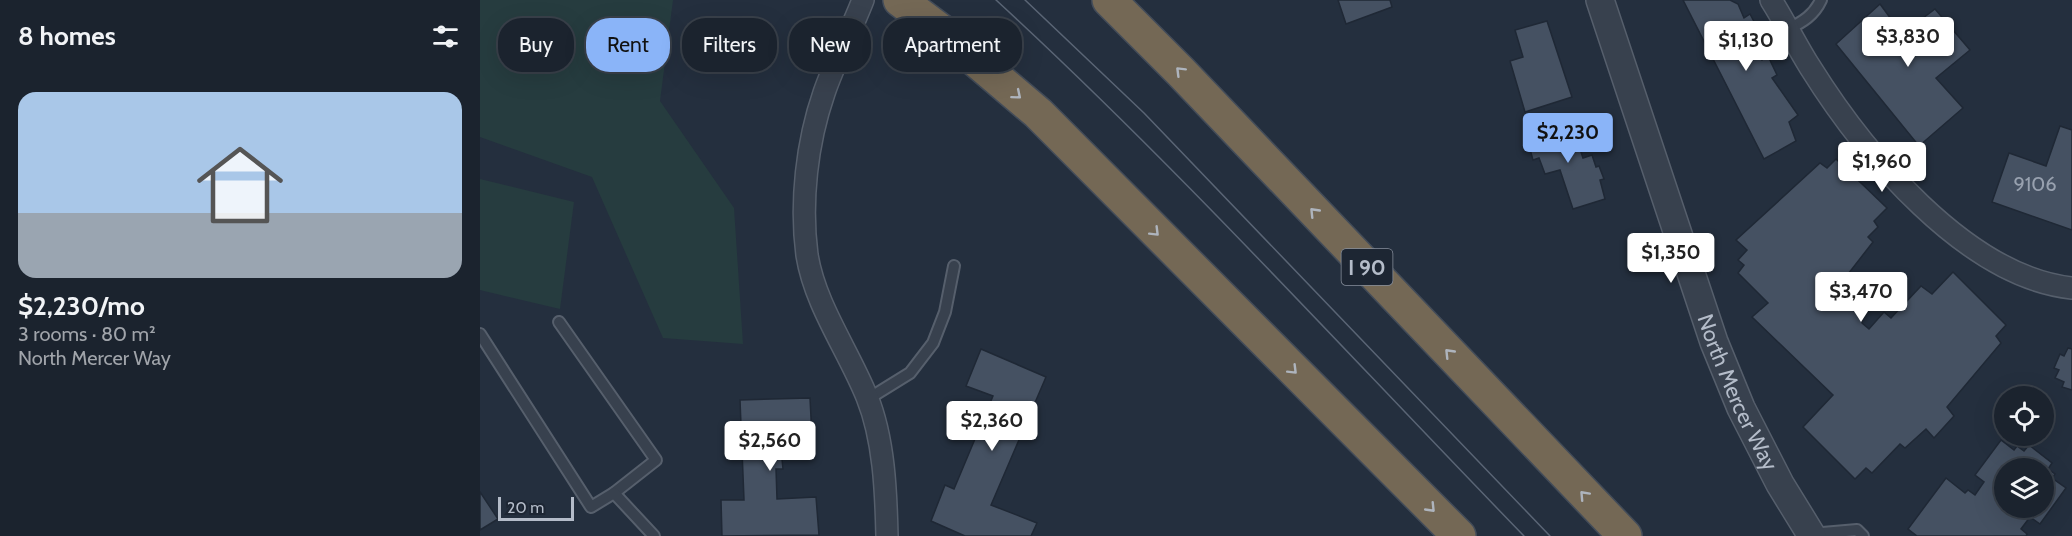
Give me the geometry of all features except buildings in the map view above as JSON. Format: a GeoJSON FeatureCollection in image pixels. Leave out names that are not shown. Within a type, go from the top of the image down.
{"type":"FeatureCollection","features":[{"type":"Feature","properties":{"kind":"highway"},"geometry":{"type":"LineString","coordinates":[[900,0],[940,30],[1038,113],[1459,536]]}},
{"type":"Feature","properties":{"kind":"highway","name":"I 90"},"geometry":{"type":"LineString","coordinates":[[1108,0],[1189,80],[1625,536]]}},
{"type":"Feature","properties":{"kind":"street","name":"North Mercer Way"},"geometry":{"type":"LineString","coordinates":[[1600,0],[1714,342],[1740,408],[1780,484],[1812,535]]}},
{"type":"Feature","properties":{"kind":"street"},"geometry":{"type":"LineString","coordinates":[[1771,0],[1810,68],[1840,110],[1877,160],[1912,196],[1949,229],[2001,266],[2037,280],[2072,288]]}},
{"type":"Feature","properties":{"kind":"street"},"geometry":{"type":"LineString","coordinates":[[860,7],[824,93],[813,135],[806,179],[805,215],[807,255],[816,289],[868,399],[884,470],[886,536]]}},
{"type":"Feature","properties":{"kind":"lane"},"geometry":{"type":"LineString","coordinates":[[1788,29],[1804,22],[1816,10],[1821,0]]}},
{"type":"Feature","properties":{"kind":"lane"},"geometry":{"type":"LineString","coordinates":[[868,399],[910,374],[933,343],[945,312],[954,266]]}},
{"type":"Feature","properties":{"kind":"lane"},"geometry":{"type":"LineString","coordinates":[[480,334],[591,507],[614,493],[656,460],[559,322]]}},
{"type":"Feature","properties":{"kind":"lane"},"geometry":{"type":"LineString","coordinates":[[614,493],[654,536]]}},
{"type":"Feature","properties":{"kind":"lane"},"geometry":{"type":"LineString","coordinates":[[1812,535],[1857,530],[1863,536]]}},
{"type":"Feature","properties":{"kind":"green space"},"geometry":{"type":"Polygon","coordinates":[[[480,0],[673,0],[670,23],[670,18],[586,18],[586,72],[664,72],[660,101],[734,208],[743,344],[663,338],[592,177],[480,137],[480,0]]]}},
{"type":"Feature","properties":{"kind":"green space"},"geometry":{"type":"Polygon","coordinates":[[[480,179],[574,202],[560,309],[480,290],[480,179]]]}},
{"type":"Feature","properties":{"kind":"tram line"},"geometry":{"type":"LineString","coordinates":[[996,0],[1132,130],[1264,264],[1524,536]]}},
{"type":"Feature","properties":{"kind":"tram line"},"geometry":{"type":"LineString","coordinates":[[1025,0],[1144,113],[1550,536]]}}]}
